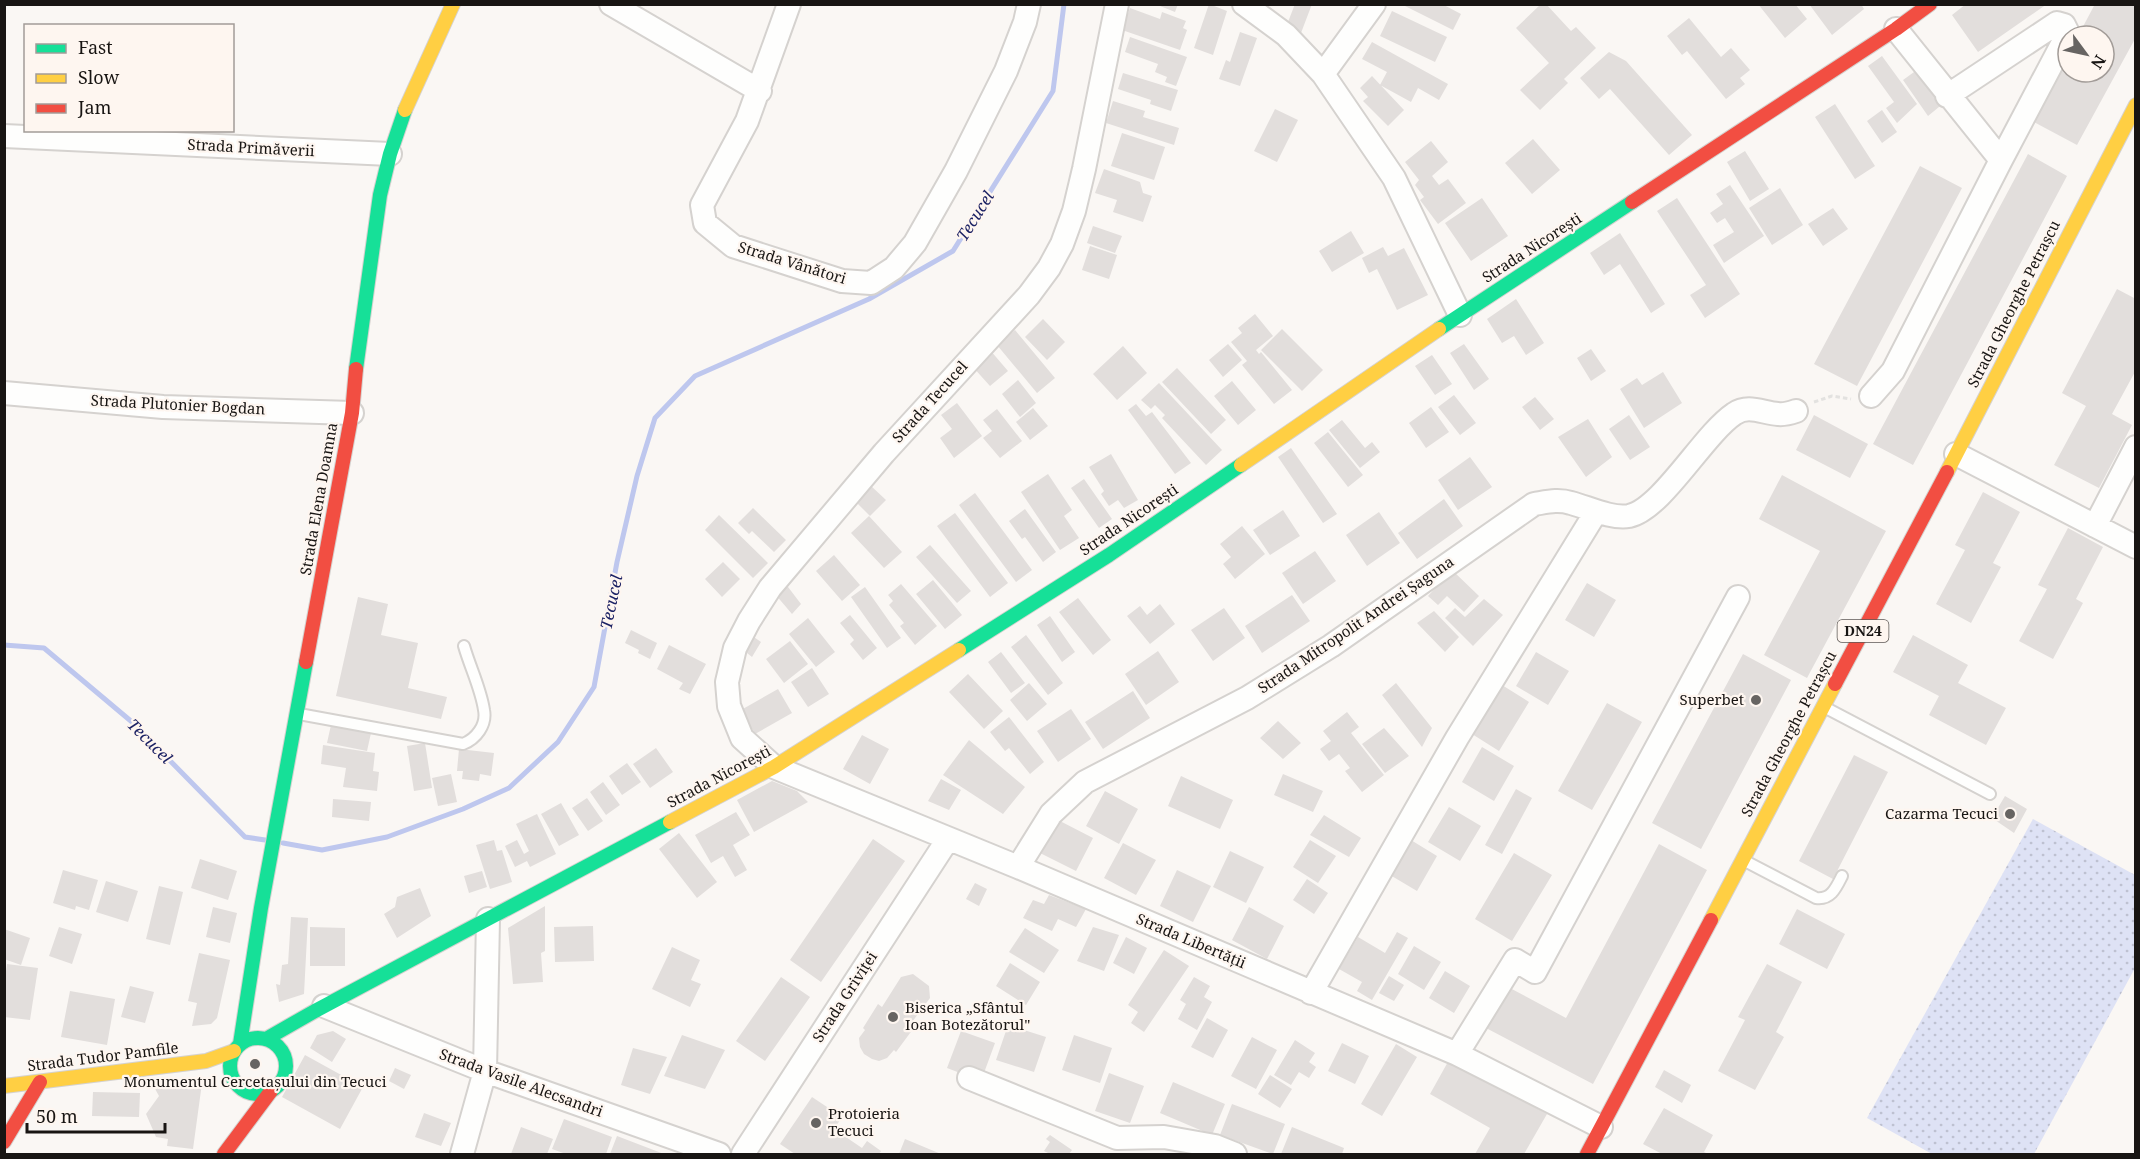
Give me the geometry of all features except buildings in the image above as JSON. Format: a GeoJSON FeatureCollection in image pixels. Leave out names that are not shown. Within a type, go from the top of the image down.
{"type":"FeatureCollection","features":[{"type":"Feature","properties":{"kind":"main road","name":"Strada Elena Doamna"},"geometry":{"type":"LineString","coordinates":[[237,1048],[248,1015],[261,908],[352,413],[357,359],[380,195],[390,154],[405,110],[453,4]]}},
{"type":"Feature","properties":{"kind":"main road","name":"Strada Nicorești"},"geometry":{"type":"LineString","coordinates":[[262,1039],[774,767],[1109,555],[1460,315],[1896,29],[1930,4]]}},
{"type":"Feature","properties":{"kind":"main road","name":"Strada Gheorghe Petrașcu"},"geometry":{"type":"LineString","coordinates":[[1587,1155],[1956,454],[2136,105]]}},
{"type":"Feature","properties":{"kind":"main road","name":"Strada Nicorești"},"geometry":{"type":"LineString","coordinates":[[285,1059],[293,1041],[319,1009]]}},
{"type":"Feature","properties":{"kind":"main road"},"geometry":{"type":"LineString","coordinates":[[248,1015],[267,1030],[284,1029]]}},
{"type":"Feature","properties":{"kind":"main road"},"geometry":{"type":"LineString","coordinates":[[248,1015],[262,1039]]}},
{"type":"Feature","properties":{"kind":"main road"},"geometry":{"type":"LineString","coordinates":[[224,1154],[283,1078],[286,1069],[285,1059],[275,1044],[262,1039],[248,1040],[237,1048],[229,1069],[234,1081],[234,1102]]}},
{"type":"Feature","properties":{"kind":"main road","name":"Strada Tudor Pamfile"},"geometry":{"type":"LineString","coordinates":[[4,1086],[206,1061],[237,1048]]}},
{"type":"Feature","properties":{"kind":"main road"},"geometry":{"type":"LineString","coordinates":[[206,1061],[224,1069],[244,1091],[253,1094],[271,1091]]}},
{"type":"Feature","properties":{"kind":"main road"},"geometry":{"type":"LineString","coordinates":[[4,1142],[40,1082]]}},
{"type":"Feature","properties":{"kind":"main road"},"geometry":{"type":"LineString","coordinates":[[224,1154],[230,1122]]}},
{"type":"Feature","properties":{"kind":"street"},"geometry":{"type":"LineString","coordinates":[[611,4],[760,91]]}},
{"type":"Feature","properties":{"kind":"street","name":"Strada Vânători"},"geometry":{"type":"LineString","coordinates":[[789,4],[760,91],[747,121],[702,205],[705,224],[733,246],[763,257],[842,281],[871,283],[894,268],[915,243],[947,188],[1006,71],[1025,22],[1029,4]]}},
{"type":"Feature","properties":{"kind":"street","name":"Strada Tecucel"},"geometry":{"type":"LineString","coordinates":[[774,767],[742,738],[729,706],[727,682],[735,648],[770,588],[884,453],[1029,294],[1049,268],[1062,244],[1074,211],[1117,4]]}},
{"type":"Feature","properties":{"kind":"street"},"geometry":{"type":"LineString","coordinates":[[1244,4],[1286,35],[1323,74],[1394,178],[1460,315]]}},
{"type":"Feature","properties":{"kind":"street"},"geometry":{"type":"LineString","coordinates":[[1323,74],[1374,4]]}},
{"type":"Feature","properties":{"kind":"street"},"geometry":{"type":"LineString","coordinates":[[1871,396],[1893,371],[2068,33],[2064,25],[2056,23],[1947,96]]}},
{"type":"Feature","properties":{"kind":"street"},"geometry":{"type":"LineString","coordinates":[[1896,29],[1947,96],[2001,160]]}},
{"type":"Feature","properties":{"kind":"street","name":"Strada Primăverii"},"geometry":{"type":"LineString","coordinates":[[4,136],[390,154]]}},
{"type":"Feature","properties":{"kind":"street","name":"Strada Plutonier Bogdan"},"geometry":{"type":"LineString","coordinates":[[4,393],[163,407],[352,413]]}},
{"type":"Feature","properties":{"kind":"street","name":"Strada Mitropolit Andrei Șaguna"},"geometry":{"type":"LineString","coordinates":[[1018,867],[1052,814],[1085,782],[1247,698],[1330,646],[1534,504],[1554,501],[1570,502],[1596,512],[1628,516],[1645,508],[1675,479],[1717,428],[1735,413],[1757,409],[1778,414],[1796,411]]}},
{"type":"Feature","properties":{"kind":"street"},"geometry":{"type":"LineString","coordinates":[[2095,526],[2136,447]]}},
{"type":"Feature","properties":{"kind":"street"},"geometry":{"type":"LineString","coordinates":[[1956,454],[2136,547]]}},
{"type":"Feature","properties":{"kind":"street"},"geometry":{"type":"LineString","coordinates":[[1311,993],[1457,738],[1596,512]]}},
{"type":"Feature","properties":{"kind":"street"},"geometry":{"type":"LineString","coordinates":[[1457,1054],[1515,960],[1535,972],[1738,597]]}},
{"type":"Feature","properties":{"kind":"street","name":"Strada Libertății"},"geometry":{"type":"LineString","coordinates":[[774,767],[1018,867],[1457,1054],[1601,1127]]}},
{"type":"Feature","properties":{"kind":"street","name":"Strada Griviței"},"geometry":{"type":"LineString","coordinates":[[743,1155],[948,839]]}},
{"type":"Feature","properties":{"kind":"street"},"geometry":{"type":"LineString","coordinates":[[462,1155],[484,1071],[489,919]]}},
{"type":"Feature","properties":{"kind":"street","name":"Strada Vasile Alecsandri"},"geometry":{"type":"LineString","coordinates":[[319,1009],[719,1155]]}},
{"type":"Feature","properties":{"kind":"street"},"geometry":{"type":"LineString","coordinates":[[969,1078],[1112,1146],[1164,1137],[1215,1146],[1235,1155]]}},
{"type":"Feature","properties":{"kind":"lane"},"geometry":{"type":"LineString","coordinates":[[296,713],[464,744],[473,740],[481,728],[485,712],[464,646]]}},
{"type":"Feature","properties":{"kind":"lane"},"geometry":{"type":"LineString","coordinates":[[1823,707],[1990,794]]}},
{"type":"Feature","properties":{"kind":"lane"},"geometry":{"type":"LineString","coordinates":[[1742,860],[1816,898],[1827,898],[1834,891],[1842,876]]}},
{"type":"Feature","properties":{"kind":"path"},"geometry":{"type":"LineString","coordinates":[[1796,411],[1832,396],[1857,399],[1871,396]]}},
{"type":"Feature","properties":{"kind":"shaded area"},"geometry":{"type":"Polygon","coordinates":[[[2033,819],[2135,875],[2135,968],[2034,1154],[1932,1154],[1867,1118],[2033,819]]]}},
{"type":"Feature","properties":{"kind":"waterway","name":"Tecucel"},"geometry":{"type":"LineString","coordinates":[[283,843],[322,850],[387,837],[463,809],[509,788],[558,742],[594,687],[617,562],[637,476],[655,418],[695,376],[869,299],[953,251],[1053,91],[1064,4]]}},
{"type":"Feature","properties":{"kind":"waterway","name":"Tecucel"},"geometry":{"type":"LineString","coordinates":[[4,645],[44,648],[132,722],[245,837],[265,840]]}},
{"type":"Feature","properties":{"kind":"traffic: fast"},"geometry":{"type":"LineString","coordinates":[[356,369],[380,195],[390,154],[405,110]]}},
{"type":"Feature","properties":{"kind":"traffic: fast"},"geometry":{"type":"LineString","coordinates":[[1439,329],[1632,202]]}},
{"type":"Feature","properties":{"kind":"traffic: fast"},"geometry":{"type":"LineString","coordinates":[[959,650],[1109,555],[1241,465]]}},
{"type":"Feature","properties":{"kind":"traffic: fast"},"geometry":{"type":"LineString","coordinates":[[240,1044],[261,908],[306,662]]}},
{"type":"Feature","properties":{"kind":"traffic: fast"},"geometry":{"type":"LineString","coordinates":[[266,1039],[670,822]]}},
{"type":"Feature","properties":{"kind":"traffic: fast"},"geometry":{"type":"LineString","coordinates":[[258,1038],[269,1040],[278,1046],[284,1055],[286,1066],[284,1077],[278,1086],[269,1092],[258,1094],[247,1092],[238,1086],[232,1077],[230,1066],[232,1055],[238,1046],[247,1040],[258,1038]]}},
{"type":"Feature","properties":{"kind":"traffic: slow"},"geometry":{"type":"LineString","coordinates":[[405,110],[453,4]]}},
{"type":"Feature","properties":{"kind":"traffic: slow"},"geometry":{"type":"LineString","coordinates":[[1947,472],[2136,105]]}},
{"type":"Feature","properties":{"kind":"traffic: slow"},"geometry":{"type":"LineString","coordinates":[[1241,465],[1439,329]]}},
{"type":"Feature","properties":{"kind":"traffic: slow"},"geometry":{"type":"LineString","coordinates":[[670,822],[774,767],[959,650]]}},
{"type":"Feature","properties":{"kind":"traffic: slow"},"geometry":{"type":"LineString","coordinates":[[1711,920],[1835,684]]}},
{"type":"Feature","properties":{"kind":"traffic: slow"},"geometry":{"type":"LineString","coordinates":[[4,1086],[206,1061],[234,1051]]}},
{"type":"Feature","properties":{"kind":"traffic: jam"},"geometry":{"type":"LineString","coordinates":[[1632,202],[1896,29],[1930,4]]}},
{"type":"Feature","properties":{"kind":"traffic: jam"},"geometry":{"type":"LineString","coordinates":[[306,662],[352,413],[356,369]]}},
{"type":"Feature","properties":{"kind":"traffic: jam"},"geometry":{"type":"LineString","coordinates":[[1835,684],[1947,472]]}},
{"type":"Feature","properties":{"kind":"traffic: jam"},"geometry":{"type":"LineString","coordinates":[[1587,1154],[1711,920]]}},
{"type":"Feature","properties":{"kind":"traffic: jam"},"geometry":{"type":"LineString","coordinates":[[4,1142],[40,1082]]}},
{"type":"Feature","properties":{"kind":"traffic: jam"},"geometry":{"type":"LineString","coordinates":[[224,1154],[271,1091]]}},
{"type":"Feature","properties":{"kind":"place","name":"Superbet"},"geometry":{"type":"Point","coordinates":[1756,700]}},
{"type":"Feature","properties":{"kind":"place","name":"Cazarma Tecuci"},"geometry":{"type":"Point","coordinates":[2010,814]}},
{"type":"Feature","properties":{"kind":"place","name":"Biserica „Sfântul Ioan Botezătorul\""},"geometry":{"type":"Point","coordinates":[893,1017]}},
{"type":"Feature","properties":{"kind":"place","name":"Monumentul Cercetașului din Tecuci"},"geometry":{"type":"Point","coordinates":[255,1064]}},
{"type":"Feature","properties":{"kind":"place","name":"Protoieria Tecuci"},"geometry":{"type":"Point","coordinates":[816,1123]}}]}
